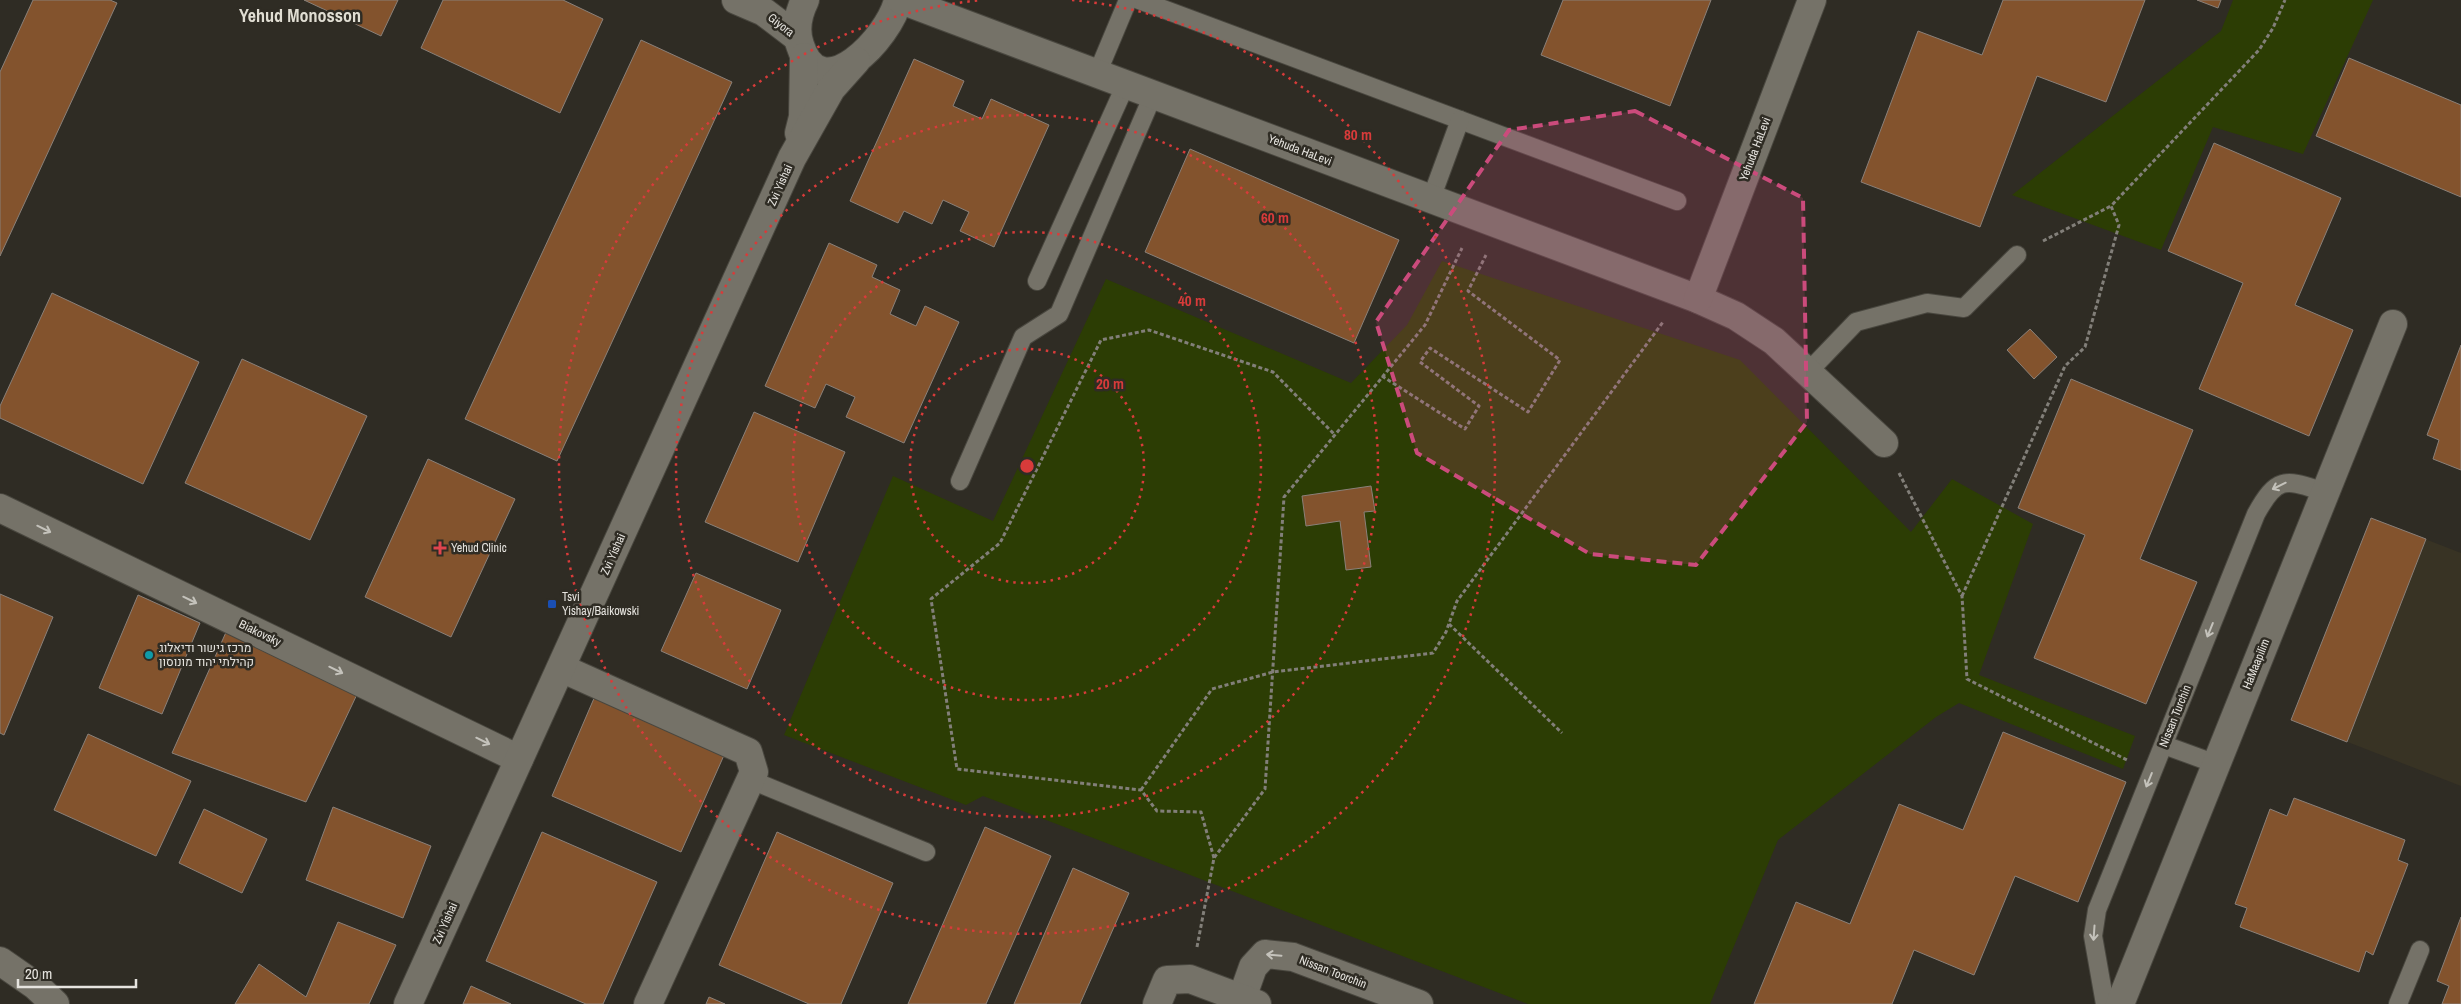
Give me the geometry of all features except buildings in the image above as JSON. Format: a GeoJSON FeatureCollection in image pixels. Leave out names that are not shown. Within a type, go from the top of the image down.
{"type":"FeatureCollection","features":[{"type":"Feature","properties":{"kind":"street","name":"Giyora"},"geometry":{"type":"LineString","coordinates":[[736,0],[764,12],[800,47],[813,67],[826,72],[839,70],[856,60]]}},
{"type":"Feature","properties":{"kind":"street","name":"Zvi Yishai"},"geometry":{"type":"LineString","coordinates":[[792,158],[803,117],[798,21],[804,0]]}},
{"type":"Feature","properties":{"kind":"street","name":"Zvi Yishai"},"geometry":{"type":"LineString","coordinates":[[408,1004],[792,158],[831,89],[890,23],[900,0]]}},
{"type":"Feature","properties":{"kind":"street","name":"Yehuda HaLevi"},"geometry":{"type":"LineString","coordinates":[[900,0],[1691,296],[1736,316],[1774,341],[1884,443]]}},
{"type":"Feature","properties":{"kind":"street","name":"Yehuda HaLevi"},"geometry":{"type":"LineString","coordinates":[[1691,296],[1812,0]]}},
{"type":"Feature","properties":{"kind":"street","name":"HaMaapilim"},"geometry":{"type":"LineString","coordinates":[[2120,1004],[2393,324]]}},
{"type":"Feature","properties":{"kind":"street","name":"Biakovsky"},"geometry":{"type":"LineString","coordinates":[[0,508],[519,759]]}},
{"type":"Feature","properties":{"kind":"street"},"geometry":{"type":"LineString","coordinates":[[561,668],[748,752],[754,772],[648,1004]]}},
{"type":"Feature","properties":{"kind":"street","name":"Nissan Toorchin"},"geometry":{"type":"LineString","coordinates":[[1172,988],[1250,1001],[1253,967],[1265,954],[1293,957],[1419,1004]]}},
{"type":"Feature","properties":{"kind":"street"},"geometry":{"type":"LineString","coordinates":[[0,962],[36,986],[55,1004]]}},
{"type":"Feature","properties":{"kind":"lane"},"geometry":{"type":"LineString","coordinates":[[1097,74],[1128,0]]}},
{"type":"Feature","properties":{"kind":"lane"},"geometry":{"type":"LineString","coordinates":[[1138,0],[1677,200]]}},
{"type":"Feature","properties":{"kind":"lane"},"geometry":{"type":"LineString","coordinates":[[1037,281],[1126,84]]}},
{"type":"Feature","properties":{"kind":"lane"},"geometry":{"type":"LineString","coordinates":[[960,481],[1023,337],[1059,314],[1153,95]]}},
{"type":"Feature","properties":{"kind":"lane"},"geometry":{"type":"LineString","coordinates":[[1431,199],[1460,120]]}},
{"type":"Feature","properties":{"kind":"lane"},"geometry":{"type":"LineString","coordinates":[[1808,372],[1856,322],[1927,303],[1964,308],[2017,255]]}},
{"type":"Feature","properties":{"kind":"lane","name":"Nissan Turchin"},"geometry":{"type":"LineString","coordinates":[[2104,1004],[2092,936],[2096,910],[2256,514],[2267,494],[2279,484],[2291,482],[2326,492]]}},
{"type":"Feature","properties":{"kind":"lane"},"geometry":{"type":"LineString","coordinates":[[2164,745],[2216,764]]}},
{"type":"Feature","properties":{"kind":"lane"},"geometry":{"type":"LineString","coordinates":[[751,780],[926,852]]}},
{"type":"Feature","properties":{"kind":"lane"},"geometry":{"type":"LineString","coordinates":[[2398,1004],[2420,950]]}},
{"type":"Feature","properties":{"kind":"path"},"geometry":{"type":"LineString","coordinates":[[2017,255],[2111,206],[2259,50],[2273,28],[2285,0]]}},
{"type":"Feature","properties":{"kind":"path"},"geometry":{"type":"LineString","coordinates":[[1962,596],[2065,366],[2085,347],[2119,226],[2111,206]]}},
{"type":"Feature","properties":{"kind":"path"},"geometry":{"type":"LineString","coordinates":[[1382,376],[1465,429],[1479,406],[1420,362],[1430,348],[1528,412],[1560,360],[1468,292],[1489,220]]}},
{"type":"Feature","properties":{"kind":"path"},"geometry":{"type":"LineString","coordinates":[[1172,988],[1214,858],[1265,789],[1284,497],[1425,325],[1489,220]]}},
{"type":"Feature","properties":{"kind":"path"},"geometry":{"type":"LineString","coordinates":[[1141,790],[1212,689],[1272,672],[1434,653],[1449,624],[1457,601],[1691,296]]}},
{"type":"Feature","properties":{"kind":"path"},"geometry":{"type":"LineString","coordinates":[[1214,858],[1201,812],[1157,811],[1141,790],[957,769],[931,598],[1000,543],[1101,340],[1149,330],[1273,372],[1335,435]]}},
{"type":"Feature","properties":{"kind":"path"},"geometry":{"type":"LineString","coordinates":[[1884,443],[1962,596],[1966,680],[2152,773]]}},
{"type":"Feature","properties":{"kind":"path"},"geometry":{"type":"LineString","coordinates":[[1449,624],[1562,734]]}},
{"type":"Feature","properties":{"kind":"highlighted area"},"geometry":{"type":"Polygon","coordinates":[[[1635,111],[1803,198],[1807,422],[1696,565],[1590,554],[1417,453],[1376,322],[1509,130],[1635,111]]]}},
{"type":"Feature","properties":{"kind":"shaded area"},"geometry":{"type":"Polygon","coordinates":[[[2371,518],[2461,553],[2461,786],[2291,720],[2371,518]]]}},
{"type":"Feature","properties":{"kind":"green space"},"geometry":{"type":"Polygon","coordinates":[[[2233,0],[2373,0],[2303,154],[2213,127],[2161,250],[2012,195],[2221,31],[2233,0]]]}},
{"type":"Feature","properties":{"kind":"green space"},"geometry":{"type":"Polygon","coordinates":[[[1442,261],[1740,360],[1911,532],[1952,479],[2033,524],[1979,675],[2135,736],[2123,769],[1959,703],[1936,717],[1778,840],[1710,1004],[1528,1004],[983,796],[966,805],[784,735],[893,476],[993,521],[1106,279],[1351,383],[1407,325],[1442,261]]]}},
{"type":"Feature","properties":{"kind":"place","name":"Yehud Clinic"},"geometry":{"type":"Point","coordinates":[440,548]}},
{"type":"Feature","properties":{"kind":"place","name":"Tsvi Yishay/Baikowski"},"geometry":{"type":"Point","coordinates":[552,604]}},
{"type":"Feature","properties":{"kind":"place","name":"מרכז גישור ודיאלוג קהילתי יהוד מונוסון"},"geometry":{"type":"Point","coordinates":[149,655]}},
{"type":"Feature","properties":{"kind":"district","name":"Yehud Monosson"},"geometry":{"type":"Point","coordinates":[300,16]}}]}
